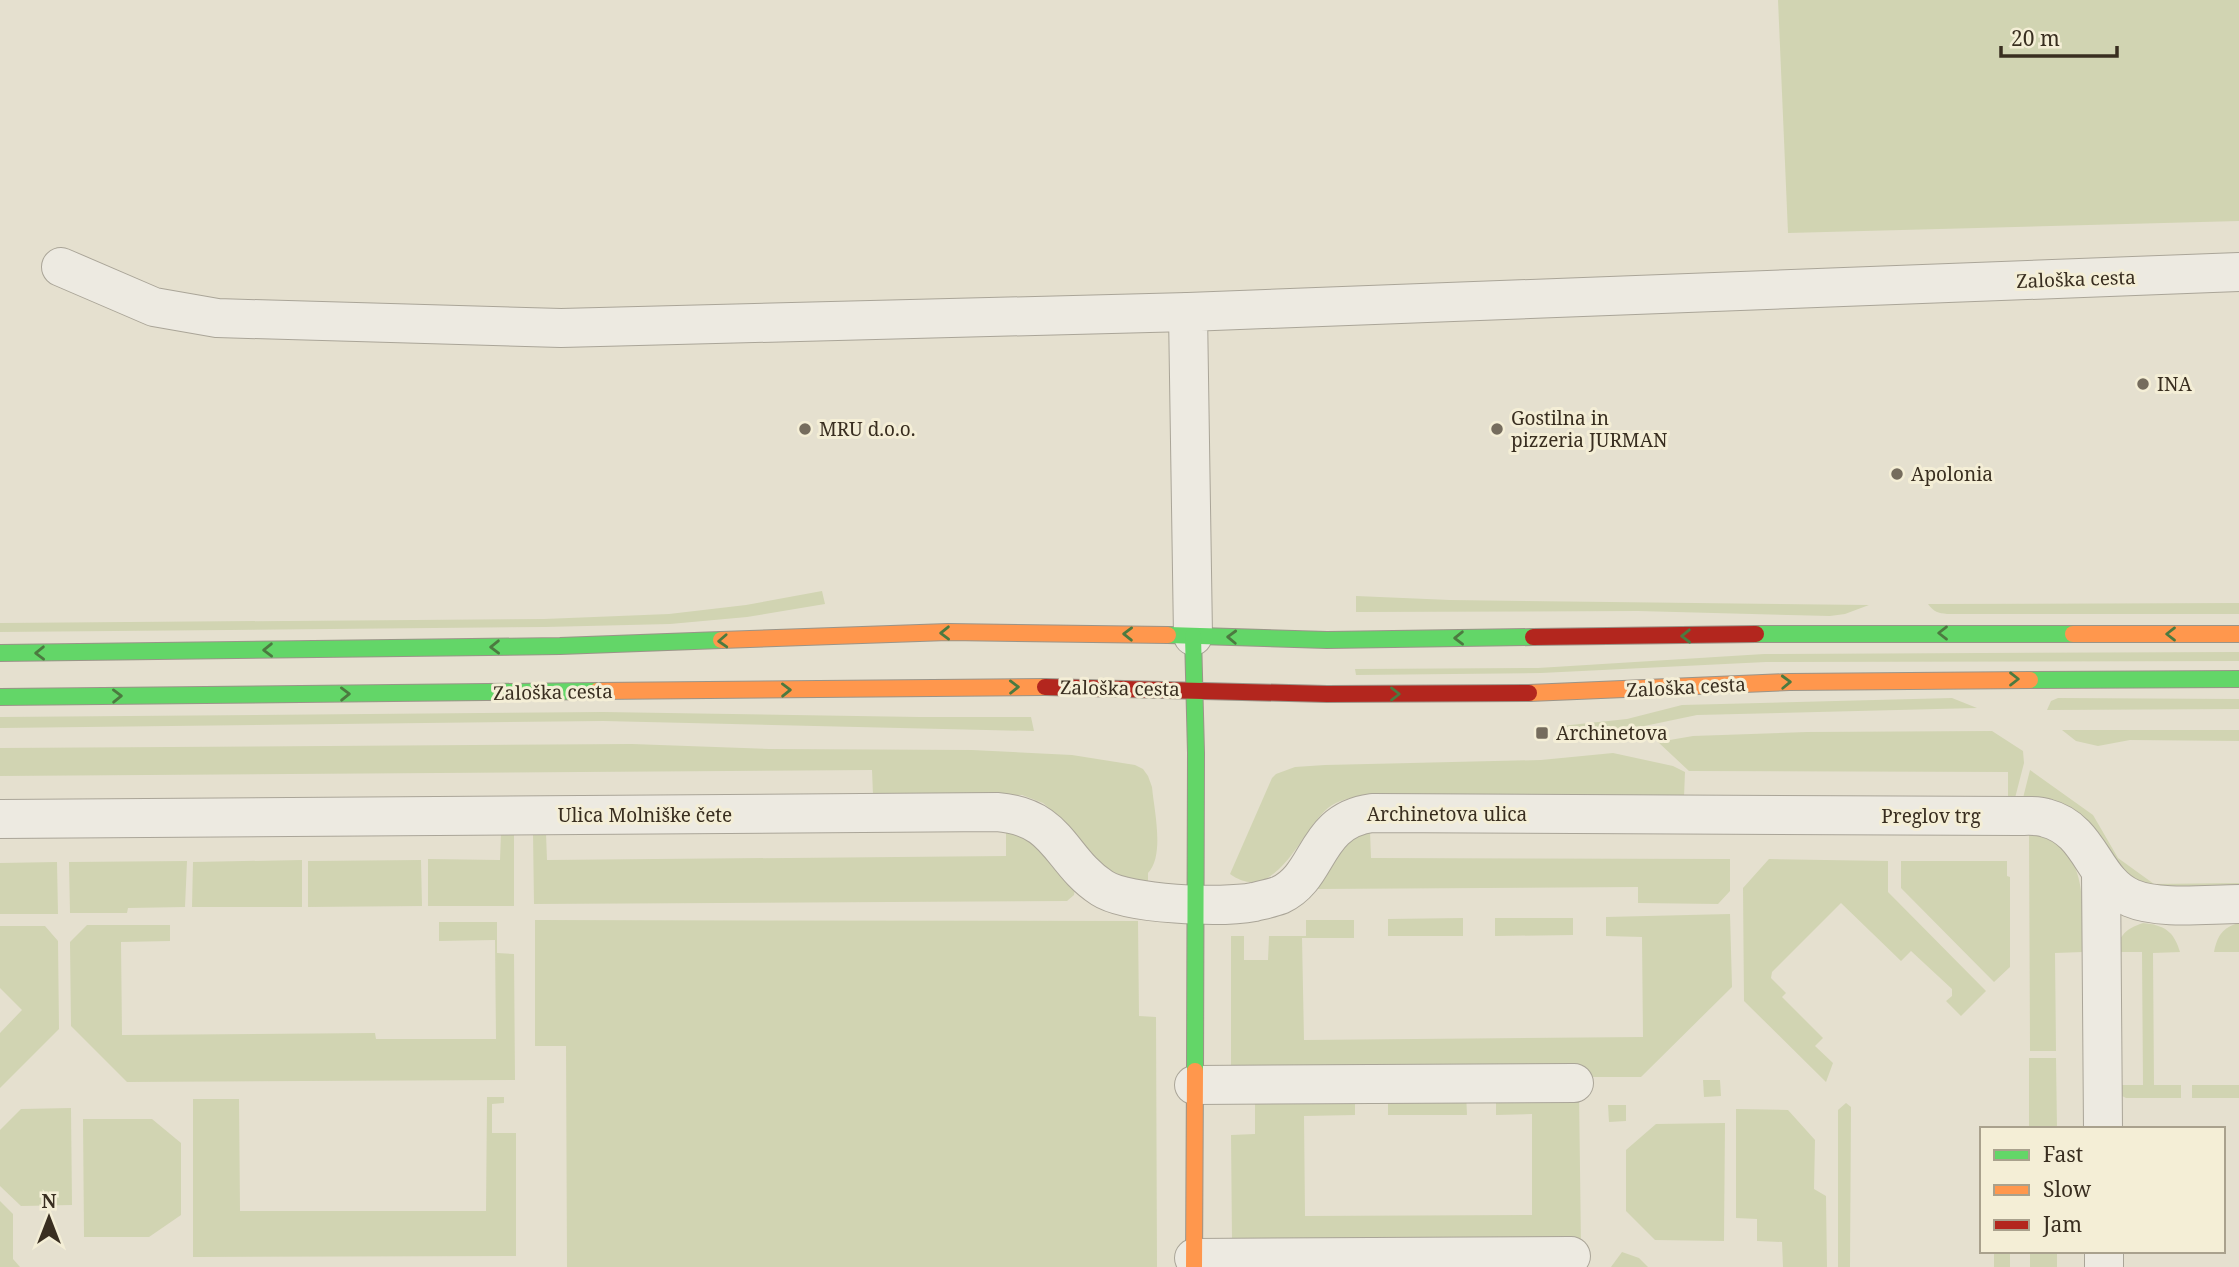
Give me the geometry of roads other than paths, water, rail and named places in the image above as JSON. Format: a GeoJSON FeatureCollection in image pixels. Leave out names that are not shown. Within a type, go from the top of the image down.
{"type":"FeatureCollection","features":[{"type":"Feature","properties":{"kind":"main road"},"geometry":{"type":"LineString","coordinates":[[0,653],[560,646],[948,632],[1327,640],[1868,633],[2239,634]]}},
{"type":"Feature","properties":{"kind":"main road"},"geometry":{"type":"LineString","coordinates":[[1194,636],[1194,1263]]}},
{"type":"Feature","properties":{"kind":"main road","name":"Zaloška cesta"},"geometry":{"type":"LineString","coordinates":[[0,698],[1025,687],[1327,694],[1516,694],[1789,682],[2239,679]]}},
{"type":"Feature","properties":{"kind":"street","name":"Zaloška cesta"},"geometry":{"type":"LineString","coordinates":[[61,267],[154,307],[218,317],[561,328],[1188,312],[2239,272]]}},
{"type":"Feature","properties":{"kind":"street"},"geometry":{"type":"LineString","coordinates":[[1188,312],[1194,636]]}},
{"type":"Feature","properties":{"kind":"street","name":"Ulica Molniške čete"},"geometry":{"type":"LineString","coordinates":[[0,819],[1006,813],[1030,818],[1061,845],[1101,888],[1117,896],[1195,904]]}},
{"type":"Feature","properties":{"kind":"street","name":"Archinetova ulica"},"geometry":{"type":"LineString","coordinates":[[1195,904],[1252,902],[1280,895],[1301,876],[1337,826],[1358,815],[1736,815]]}},
{"type":"Feature","properties":{"kind":"street","name":"Preglov trg"},"geometry":{"type":"LineString","coordinates":[[1736,815],[2045,817],[2064,825],[2080,838],[2101,872],[2131,898],[2161,904],[2239,904]]}},
{"type":"Feature","properties":{"kind":"street"},"geometry":{"type":"LineString","coordinates":[[2101,872],[2103,1127]]}},
{"type":"Feature","properties":{"kind":"street"},"geometry":{"type":"LineString","coordinates":[[1194,1085],[1574,1083]]}},
{"type":"Feature","properties":{"kind":"street"},"geometry":{"type":"LineString","coordinates":[[1194,1263],[1571,1256]]}},
{"type":"Feature","properties":{"kind":"place","name":"INA"},"geometry":{"type":"Point","coordinates":[2143,384]}},
{"type":"Feature","properties":{"kind":"place","name":"MRU d.o.o."},"geometry":{"type":"Point","coordinates":[805,429]}},
{"type":"Feature","properties":{"kind":"place","name":"Gostilna in pizzeria JURMAN"},"geometry":{"type":"Point","coordinates":[1497,429]}},
{"type":"Feature","properties":{"kind":"place","name":"Apolonia"},"geometry":{"type":"Point","coordinates":[1897,474]}},
{"type":"Feature","properties":{"kind":"place","name":"Archinetova"},"geometry":{"type":"Point","coordinates":[1542,733]}}]}
